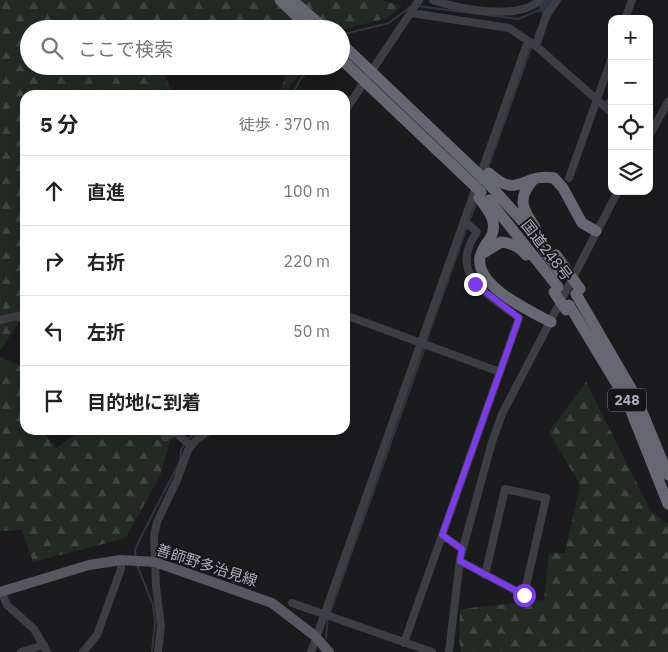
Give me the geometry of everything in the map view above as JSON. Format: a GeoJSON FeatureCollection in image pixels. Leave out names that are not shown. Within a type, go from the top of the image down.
{"type":"FeatureCollection","features":[{"type":"Feature","properties":{"kind":"highway"},"geometry":{"type":"LineString","coordinates":[[280,0],[301,20]]}},
{"type":"Feature","properties":{"kind":"highway"},"geometry":{"type":"LineString","coordinates":[[292,0],[315,20]]}},
{"type":"Feature","properties":{"kind":"highway"},"geometry":{"type":"LineString","coordinates":[[350,52],[387,87],[456,143],[484,186],[494,225],[493,234],[483,247],[480,257],[480,264],[485,277],[497,289],[524,308],[551,322]]}},
{"type":"Feature","properties":{"kind":"highway","name":"国道248号"},"geometry":{"type":"LineString","coordinates":[[350,67],[468,179],[484,186],[524,223],[561,273],[578,292]]}},
{"type":"Feature","properties":{"kind":"highway"},"geometry":{"type":"LineString","coordinates":[[484,186],[504,185],[512,187],[534,178],[554,178],[563,188],[582,223],[596,231]]}},
{"type":"Feature","properties":{"kind":"highway"},"geometry":{"type":"LineString","coordinates":[[534,178],[523,193],[522,202],[529,219],[556,255],[578,292]]}},
{"type":"Feature","properties":{"kind":"highway","name":"国道248号"},"geometry":{"type":"LineString","coordinates":[[484,186],[556,290],[623,393],[648,450],[668,504]]}},
{"type":"Feature","properties":{"kind":"highway"},"geometry":{"type":"LineString","coordinates":[[480,257],[494,245],[501,242],[509,243],[522,250],[556,290]]}},
{"type":"Feature","properties":{"kind":"highway","name":"248"},"geometry":{"type":"LineString","coordinates":[[578,292],[582,305],[636,397],[668,475]]}},
{"type":"Feature","properties":{"kind":"main road","name":"善師野多治見線"},"geometry":{"type":"LineString","coordinates":[[1,592],[89,566],[131,560],[155,562],[258,596],[285,612],[315,636],[329,652]]}},
{"type":"Feature","properties":{"kind":"street"},"geometry":{"type":"LineString","coordinates":[[432,0],[466,8],[508,13],[535,5],[540,0]]}},
{"type":"Feature","properties":{"kind":"street"},"geometry":{"type":"LineString","coordinates":[[536,46],[546,16],[556,0]]}},
{"type":"Feature","properties":{"kind":"street"},"geometry":{"type":"LineString","coordinates":[[626,15],[632,0]]}},
{"type":"Feature","properties":{"kind":"street"},"geometry":{"type":"LineString","coordinates":[[350,104],[418,2]]}},
{"type":"Feature","properties":{"kind":"street"},"geometry":{"type":"LineString","coordinates":[[411,13],[504,26],[536,46],[608,110]]}},
{"type":"Feature","properties":{"kind":"street"},"geometry":{"type":"LineString","coordinates":[[311,652],[315,636],[325,614],[528,41]]}},
{"type":"Feature","properties":{"kind":"street"},"geometry":{"type":"LineString","coordinates":[[569,178],[611,60]]}},
{"type":"Feature","properties":{"kind":"street"},"geometry":{"type":"LineString","coordinates":[[653,129],[668,102]]}},
{"type":"Feature","properties":{"kind":"street"},"geometry":{"type":"LineString","coordinates":[[605,107],[608,104]]}},
{"type":"Feature","properties":{"kind":"street"},"geometry":{"type":"LineString","coordinates":[[449,652],[462,549],[492,442],[502,414],[616,195]]}},
{"type":"Feature","properties":{"kind":"street"},"geometry":{"type":"LineString","coordinates":[[404,643],[519,318],[475,284],[468,270],[466,258],[470,242],[477,232],[464,221]]}},
{"type":"Feature","properties":{"kind":"street"},"geometry":{"type":"LineString","coordinates":[[0,320],[20,315]]}},
{"type":"Feature","properties":{"kind":"street"},"geometry":{"type":"LineString","coordinates":[[350,317],[500,372]]}},
{"type":"Feature","properties":{"kind":"street"},"geometry":{"type":"LineString","coordinates":[[179,435],[182,440],[190,445]]}},
{"type":"Feature","properties":{"kind":"street"},"geometry":{"type":"LineString","coordinates":[[158,652],[161,626],[156,587],[154,536],[156,522],[190,445],[203,435]]}},
{"type":"Feature","properties":{"kind":"street"},"geometry":{"type":"LineString","coordinates":[[460,561],[524,595],[546,498],[506,489],[485,574]]}},
{"type":"Feature","properties":{"kind":"street"},"geometry":{"type":"LineString","coordinates":[[442,535],[462,549]]}},
{"type":"Feature","properties":{"kind":"street"},"geometry":{"type":"LineString","coordinates":[[83,652],[96,635],[121,569],[131,560]]}},
{"type":"Feature","properties":{"kind":"street"},"geometry":{"type":"LineString","coordinates":[[1,592],[7,605],[34,629],[45,649],[21,652]]}},
{"type":"Feature","properties":{"kind":"street"},"geometry":{"type":"LineString","coordinates":[[292,603],[432,652]]}},
{"type":"Feature","properties":{"kind":"green space"},"geometry":{"type":"Polygon","coordinates":[[[0,0],[381,0],[402,6],[387,18],[350,28],[350,20],[20,20],[20,75],[165,75],[172,90],[20,90],[20,321],[0,351],[0,0]]]}},
{"type":"Feature","properties":{"kind":"green space"},"geometry":{"type":"Polygon","coordinates":[[[286,75],[299,75],[291,84],[289,90],[281,90],[286,75]]]}},
{"type":"Feature","properties":{"kind":"green space"},"geometry":{"type":"Polygon","coordinates":[[[0,357],[20,365],[20,435],[46,435],[56,448],[74,435],[177,435],[170,441],[160,476],[126,538],[33,562],[22,530],[0,531],[0,357]]]}},
{"type":"Feature","properties":{"kind":"green space"},"geometry":{"type":"Polygon","coordinates":[[[586,382],[651,511],[668,524],[668,652],[461,652],[459,638],[460,609],[544,600],[549,553],[565,553],[580,485],[549,432],[586,382]]]}},
{"type":"Feature","properties":{"kind":"waterway"},"geometry":{"type":"LineString","coordinates":[[545,8],[550,0]]}},
{"type":"Feature","properties":{"kind":"waterway"},"geometry":{"type":"LineString","coordinates":[[417,6],[518,19],[544,8]]}},
{"type":"Feature","properties":{"kind":"waterway"},"geometry":{"type":"LineString","coordinates":[[350,33],[389,23],[410,7]]}},
{"type":"Feature","properties":{"kind":"waterway"},"geometry":{"type":"LineString","coordinates":[[543,15],[545,8]]}},
{"type":"Feature","properties":{"kind":"waterway"},"geometry":{"type":"LineString","coordinates":[[534,41],[537,31]]}},
{"type":"Feature","properties":{"kind":"waterway"},"geometry":{"type":"LineString","coordinates":[[488,168],[532,45]]}},
{"type":"Feature","properties":{"kind":"waterway"},"geometry":{"type":"LineString","coordinates":[[295,90],[304,75]]}},
{"type":"Feature","properties":{"kind":"waterway"},"geometry":{"type":"LineString","coordinates":[[469,222],[477,201]]}},
{"type":"Feature","properties":{"kind":"waterway"},"geometry":{"type":"LineString","coordinates":[[426,342],[467,227]]}},
{"type":"Feature","properties":{"kind":"waterway"},"geometry":{"type":"LineString","coordinates":[[330,613],[425,347]]}},
{"type":"Feature","properties":{"kind":"waterway"},"geometry":{"type":"LineString","coordinates":[[188,439],[193,435]]}},
{"type":"Feature","properties":{"kind":"waterway"},"geometry":{"type":"LineString","coordinates":[[136,558],[135,550],[180,461],[181,450],[184,445]]}},
{"type":"Feature","properties":{"kind":"waterway"},"geometry":{"type":"LineString","coordinates":[[137,565],[153,605],[155,622],[152,652]]}},
{"type":"Feature","properties":{"kind":"waterway"},"geometry":{"type":"LineString","coordinates":[[326,637],[328,618]]}},
{"type":"Feature","properties":{"kind":"route"},"geometry":{"type":"LineString","coordinates":[[475,284],[519,318],[442,535],[462,549],[460,561],[524,595]]}}]}
